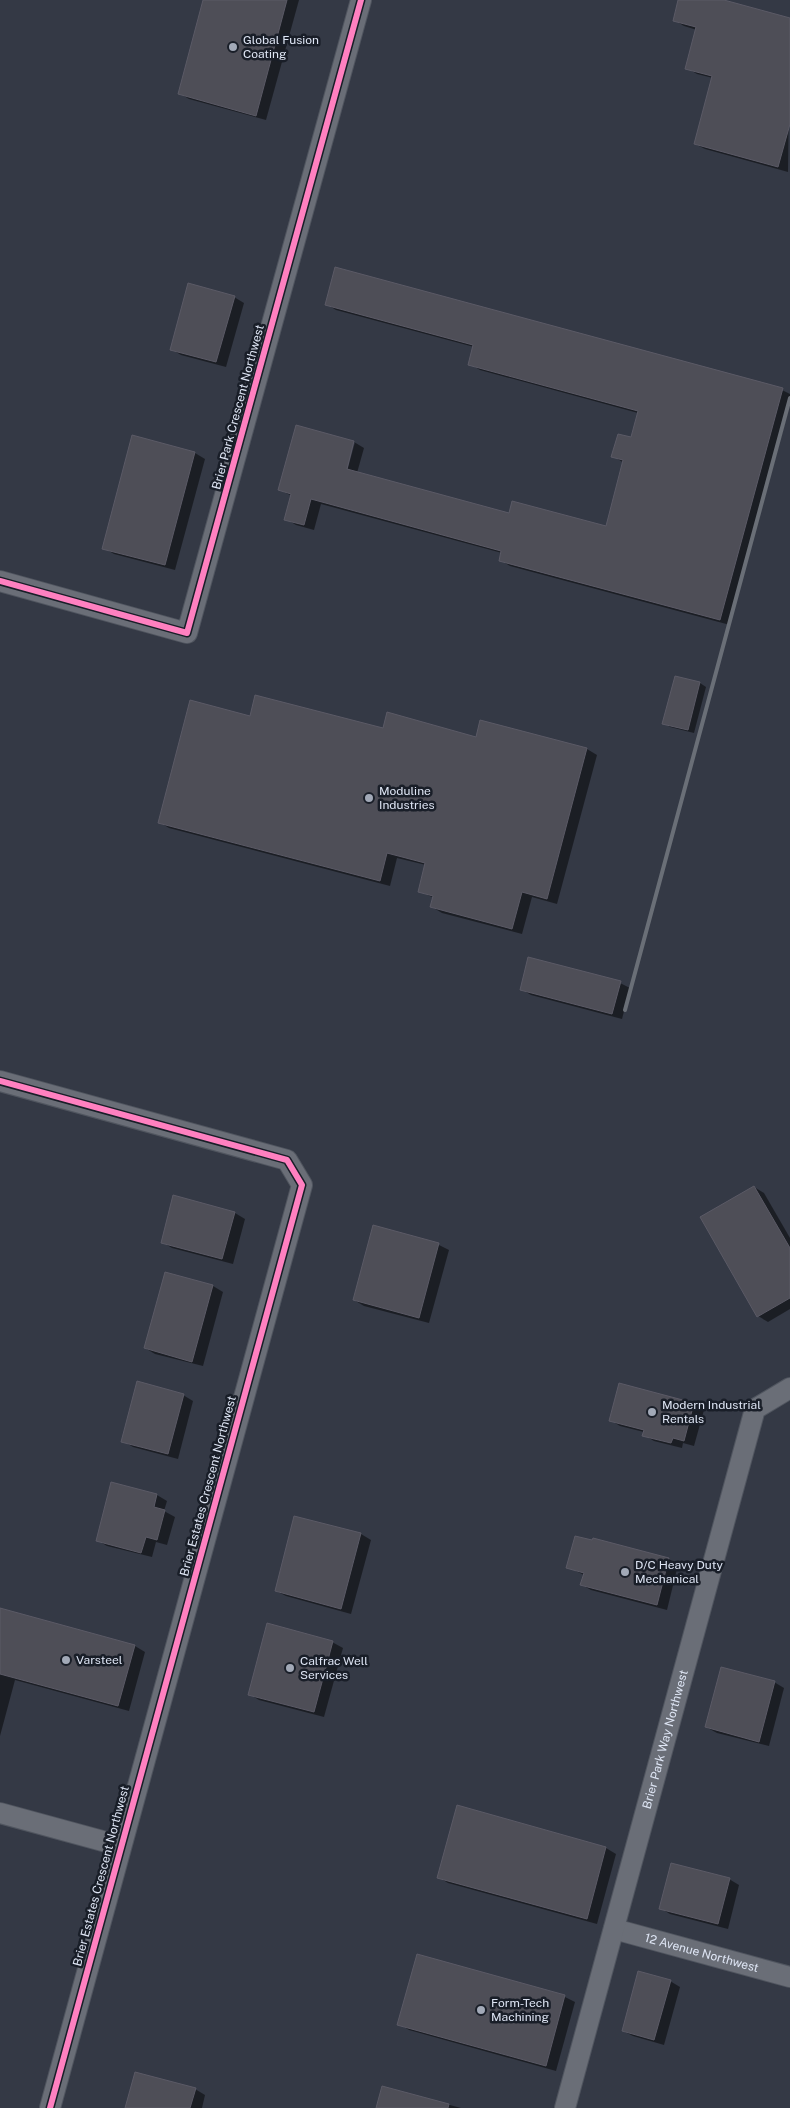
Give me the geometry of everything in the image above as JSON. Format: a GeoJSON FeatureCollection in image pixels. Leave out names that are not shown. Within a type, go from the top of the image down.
{"type":"FeatureCollection","features":[{"type":"Feature","properties":{"kind":"street","name":"Brier Park Crescent Northwest"},"geometry":{"type":"LineString","coordinates":[[0,581],[187,633],[361,0]]}},
{"type":"Feature","properties":{"kind":"street","name":"Brier Estates Crescent Northwest"},"geometry":{"type":"LineString","coordinates":[[0,1081],[288,1160],[302,1185],[50,2108]]}},
{"type":"Feature","properties":{"kind":"street","name":"Brier Park Way Northwest"},"geometry":{"type":"LineString","coordinates":[[565,2108],[755,1409],[790,1388]]}},
{"type":"Feature","properties":{"kind":"street"},"geometry":{"type":"LineString","coordinates":[[0,1813],[121,1846]]}},
{"type":"Feature","properties":{"kind":"street","name":"12 Avenue Northwest"},"geometry":{"type":"LineString","coordinates":[[614,1929],[790,1977]]}},
{"type":"Feature","properties":{"kind":"building","name":"Global Fusion Coating"},"geometry":{"type":"Polygon","coordinates":[[[203,0],[287,0],[256,116],[178,94],[203,0]]]}},
{"type":"Feature","properties":{"kind":"building"},"geometry":{"type":"Polygon","coordinates":[[[678,0],[724,0],[790,18],[790,124],[778,167],[694,144],[712,76],[685,69],[696,27],[673,21],[678,0]]]}},
{"type":"Feature","properties":{"kind":"building"},"geometry":{"type":"Polygon","coordinates":[[[335,267],[783,388],[720,620],[499,561],[501,551],[311,499],[304,525],[284,520],[291,494],[278,490],[296,425],[354,441],[347,469],[509,513],[512,501],[606,526],[623,460],[611,457],[618,434],[631,437],[638,411],[468,365],[473,345],[325,305],[335,267]]]}},
{"type":"Feature","properties":{"kind":"building"},"geometry":{"type":"Polygon","coordinates":[[[188,283],[235,296],[216,362],[170,350],[188,283]]]}},
{"type":"Feature","properties":{"kind":"building"},"geometry":{"type":"Polygon","coordinates":[[[132,435],[195,452],[165,565],[102,549],[132,435]]]}},
{"type":"Feature","properties":{"kind":"building"},"geometry":{"type":"Polygon","coordinates":[[[675,676],[700,682],[688,730],[662,724],[675,676]]]}},
{"type":"Feature","properties":{"kind":"building","name":"Moduline Industries"},"geometry":{"type":"Polygon","coordinates":[[[255,695],[383,728],[387,712],[476,737],[480,720],[587,748],[547,899],[522,892],[512,929],[430,907],[433,896],[418,892],[425,863],[387,853],[380,881],[158,823],[190,700],[250,716],[255,695]]]}},
{"type":"Feature","properties":{"kind":"building"},"geometry":{"type":"Polygon","coordinates":[[[528,957],[621,981],[612,1014],[520,990],[528,957]]]}},
{"type":"Feature","properties":{"kind":"building"},"geometry":{"type":"Polygon","coordinates":[[[754,1186],[790,1248],[790,1298],[757,1317],[700,1217],[754,1186]]]}},
{"type":"Feature","properties":{"kind":"building"},"geometry":{"type":"Polygon","coordinates":[[[173,1195],[235,1212],[222,1259],[161,1243],[173,1195]]]}},
{"type":"Feature","properties":{"kind":"building"},"geometry":{"type":"Polygon","coordinates":[[[373,1225],[439,1243],[419,1318],[353,1300],[373,1225]]]}},
{"type":"Feature","properties":{"kind":"building"},"geometry":{"type":"Polygon","coordinates":[[[165,1272],[213,1285],[192,1362],[144,1348],[165,1272]]]}},
{"type":"Feature","properties":{"kind":"building"},"geometry":{"type":"Polygon","coordinates":[[[137,1381],[184,1394],[168,1454],[121,1442],[137,1381]]]}},
{"type":"Feature","properties":{"kind":"building","name":"Modern Industrial Rentals"},"geometry":{"type":"Polygon","coordinates":[[[619,1383],[694,1403],[684,1441],[673,1438],[671,1443],[642,1436],[644,1430],[609,1421],[619,1383]]]}},
{"type":"Feature","properties":{"kind":"building"},"geometry":{"type":"Polygon","coordinates":[[[111,1482],[157,1494],[154,1507],[165,1510],[157,1540],[146,1537],[141,1553],[96,1541],[111,1482]]]}},
{"type":"Feature","properties":{"kind":"building"},"geometry":{"type":"Polygon","coordinates":[[[294,1516],[361,1533],[341,1609],[275,1591],[294,1516]]]}},
{"type":"Feature","properties":{"kind":"building","name":"D/C Heavy Duty Mechanical"},"geometry":{"type":"Polygon","coordinates":[[[575,1536],[592,1540],[593,1538],[669,1558],[657,1605],[580,1585],[584,1573],[566,1568],[575,1536]]]}},
{"type":"Feature","properties":{"kind":"building","name":"Varsteel"},"geometry":{"type":"Polygon","coordinates":[[[0,1608],[135,1645],[118,1706],[0,1674],[0,1608]]]}},
{"type":"Feature","properties":{"kind":"building","name":"Calfrac Well Services"},"geometry":{"type":"Polygon","coordinates":[[[267,1623],[333,1641],[314,1712],[248,1695],[267,1623]]]}},
{"type":"Feature","properties":{"kind":"building"},"geometry":{"type":"Polygon","coordinates":[[[721,1667],[775,1681],[759,1742],[705,1727],[721,1667]]]}},
{"type":"Feature","properties":{"kind":"building"},"geometry":{"type":"Polygon","coordinates":[[[457,1805],[606,1847],[587,1919],[437,1878],[457,1805]]]}},
{"type":"Feature","properties":{"kind":"building"},"geometry":{"type":"Polygon","coordinates":[[[671,1863],[730,1878],[718,1924],[659,1909],[671,1863]]]}},
{"type":"Feature","properties":{"kind":"building","name":"Form-Tech Machining"},"geometry":{"type":"Polygon","coordinates":[[[417,1954],[565,1995],[546,2066],[397,2025],[417,1954]]]}},
{"type":"Feature","properties":{"kind":"building"},"geometry":{"type":"Polygon","coordinates":[[[638,1971],[671,1980],[654,2040],[622,2031],[638,1971]]]}},
{"type":"Feature","properties":{"kind":"building"},"geometry":{"type":"Polygon","coordinates":[[[135,2072],[196,2088],[190,2108],[125,2108],[135,2072]]]}},
{"type":"Feature","properties":{"kind":"building"},"geometry":{"type":"Polygon","coordinates":[[[382,2086],[449,2104],[448,2108],[376,2108],[382,2086]]]}},
{"type":"Feature","properties":{"kind":"railway"},"geometry":{"type":"LineString","coordinates":[[625,1010],[790,398]]}},
{"type":"Feature","properties":{"kind":"cycle path"},"geometry":{"type":"LineString","coordinates":[[0,581],[187,633],[361,0]]}},
{"type":"Feature","properties":{"kind":"cycle path"},"geometry":{"type":"LineString","coordinates":[[0,1081],[287,1160],[302,1185],[50,2108]]}},
{"type":"Feature","properties":{"kind":"place","name":"Global Fusion Coating"},"geometry":{"type":"Point","coordinates":[233,47]}},
{"type":"Feature","properties":{"kind":"place","name":"Moduline Industries"},"geometry":{"type":"Point","coordinates":[369,798]}},
{"type":"Feature","properties":{"kind":"place","name":"Modern Industrial Rentals"},"geometry":{"type":"Point","coordinates":[652,1412]}},
{"type":"Feature","properties":{"kind":"place","name":"D/C Heavy Duty Mechanical"},"geometry":{"type":"Point","coordinates":[625,1572]}},
{"type":"Feature","properties":{"kind":"place","name":"Varsteel"},"geometry":{"type":"Point","coordinates":[66,1660]}},
{"type":"Feature","properties":{"kind":"place","name":"Calfrac Well Services"},"geometry":{"type":"Point","coordinates":[290,1668]}},
{"type":"Feature","properties":{"kind":"place","name":"Form-Tech Machining"},"geometry":{"type":"Point","coordinates":[481,2010]}}]}
